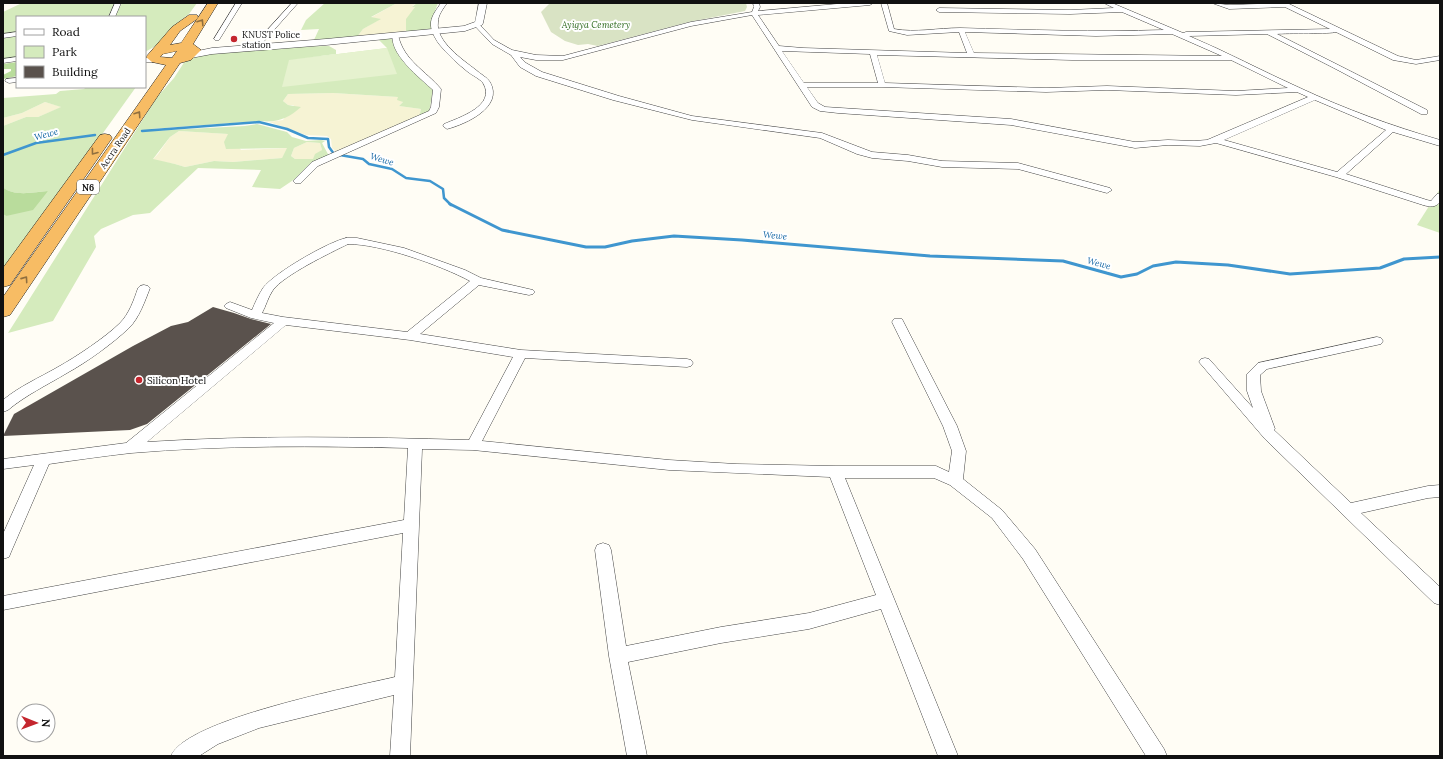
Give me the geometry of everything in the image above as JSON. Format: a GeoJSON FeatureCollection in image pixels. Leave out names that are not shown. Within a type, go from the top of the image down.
{"type":"FeatureCollection","features":[{"type":"Feature","properties":{"kind":"highway","name":"N6"},"geometry":{"type":"LineString","coordinates":[[164,63],[172,48],[202,3]]}},
{"type":"Feature","properties":{"kind":"highway","name":"N6"},"geometry":{"type":"LineString","coordinates":[[164,63],[213,3]]}},
{"type":"Feature","properties":{"kind":"highway"},"geometry":{"type":"LineString","coordinates":[[164,63],[176,29],[193,17]]}},
{"type":"Feature","properties":{"kind":"highway"},"geometry":{"type":"LineString","coordinates":[[164,63],[172,48]]}},
{"type":"Feature","properties":{"kind":"highway","name":"Accra Road"},"geometry":{"type":"LineString","coordinates":[[146,86],[164,63]]}},
{"type":"Feature","properties":{"kind":"highway","name":"Accra Road"},"geometry":{"type":"LineString","coordinates":[[3,311],[164,63]]}},
{"type":"Feature","properties":{"kind":"highway","name":"Accra Road"},"geometry":{"type":"LineString","coordinates":[[3,281],[85,164],[144,88]]}},
{"type":"Feature","properties":{"kind":"street"},"geometry":{"type":"LineString","coordinates":[[112,16],[118,3]]}},
{"type":"Feature","properties":{"kind":"street"},"geometry":{"type":"LineString","coordinates":[[217,39],[239,3]]}},
{"type":"Feature","properties":{"kind":"street"},"geometry":{"type":"LineString","coordinates":[[256,47],[260,40],[295,3]]}},
{"type":"Feature","properties":{"kind":"street"},"geometry":{"type":"LineString","coordinates":[[444,3],[437,13],[434,23],[444,48],[486,82],[490,89],[488,101],[479,112],[447,126]]}},
{"type":"Feature","properties":{"kind":"street"},"geometry":{"type":"LineString","coordinates":[[164,63],[212,51],[465,28],[477,25],[480,21],[483,3]]}},
{"type":"Feature","properties":{"kind":"street"},"geometry":{"type":"LineString","coordinates":[[754,13],[757,7],[756,3]]}},
{"type":"Feature","properties":{"kind":"street"},"geometry":{"type":"LineString","coordinates":[[477,25],[493,43],[514,54],[547,58],[563,58],[691,24],[754,13],[870,3]]}},
{"type":"Feature","properties":{"kind":"street"},"geometry":{"type":"LineString","coordinates":[[884,3],[890,30],[908,43],[972,56],[1162,60],[1234,58]]}},
{"type":"Feature","properties":{"kind":"street"},"geometry":{"type":"LineString","coordinates":[[935,3],[942,17]]}},
{"type":"Feature","properties":{"kind":"street"},"geometry":{"type":"LineString","coordinates":[[1107,3],[1234,58],[1298,90],[1392,129],[1440,143]]}},
{"type":"Feature","properties":{"kind":"street"},"geometry":{"type":"LineString","coordinates":[[1215,3],[1229,7],[1284,4],[1396,58],[1416,62],[1440,58]]}},
{"type":"Feature","properties":{"kind":"street"},"geometry":{"type":"LineString","coordinates":[[939,10],[1062,12],[1122,10]]}},
{"type":"Feature","properties":{"kind":"street"},"geometry":{"type":"LineString","coordinates":[[754,13],[815,105],[824,109],[1012,122],[1135,145],[1147,146],[1161,143],[1193,145],[1216,140],[1315,97]]}},
{"type":"Feature","properties":{"kind":"street"},"geometry":{"type":"LineString","coordinates":[[777,48],[874,53],[908,43],[947,27],[961,30],[1096,34],[1220,34],[1316,30],[1338,31]]}},
{"type":"Feature","properties":{"kind":"street"},"geometry":{"type":"LineString","coordinates":[[961,30],[972,56]]}},
{"type":"Feature","properties":{"kind":"street"},"geometry":{"type":"LineString","coordinates":[[1268,32],[1335,65],[1424,112]]}},
{"type":"Feature","properties":{"kind":"street"},"geometry":{"type":"LineString","coordinates":[[3,36],[16,34]]}},
{"type":"Feature","properties":{"kind":"street"},"geometry":{"type":"LineString","coordinates":[[298,181],[314,164],[432,113],[435,107],[437,89],[410,65],[396,43],[395,35]]}},
{"type":"Feature","properties":{"kind":"street"},"geometry":{"type":"LineString","coordinates":[[874,53],[882,85]]}},
{"type":"Feature","properties":{"kind":"street"},"geometry":{"type":"LineString","coordinates":[[514,54],[523,65],[539,74],[616,98],[692,118],[822,136],[860,152],[872,155],[908,158],[942,164],[1018,166],[1107,190]]}},
{"type":"Feature","properties":{"kind":"street"},"geometry":{"type":"LineString","coordinates":[[3,61],[16,59]]}},
{"type":"Feature","properties":{"kind":"street"},"geometry":{"type":"LineString","coordinates":[[801,85],[882,85],[1046,90],[1107,88],[1228,93],[1298,90]]}},
{"type":"Feature","properties":{"kind":"street"},"geometry":{"type":"LineString","coordinates":[[1339,175],[1392,129]]}},
{"type":"Feature","properties":{"kind":"street"},"geometry":{"type":"LineString","coordinates":[[1216,140],[1339,175],[1426,203],[1433,204],[1440,196]]}},
{"type":"Feature","properties":{"kind":"street"},"geometry":{"type":"LineString","coordinates":[[255,315],[268,289],[278,279],[323,252],[346,241],[358,241],[400,250],[461,272],[477,281],[529,292]]}},
{"type":"Feature","properties":{"kind":"street"},"geometry":{"type":"LineString","coordinates":[[410,336],[477,281]]}},
{"type":"Feature","properties":{"kind":"street"},"geometry":{"type":"LineString","coordinates":[[3,407],[29,388],[63,370],[94,349],[125,325],[137,306],[144,288]]}},
{"type":"Feature","properties":{"kind":"street"},"geometry":{"type":"LineString","coordinates":[[230,306],[255,315],[284,321],[410,336],[521,354],[687,363]]}},
{"type":"Feature","properties":{"kind":"street"},"geometry":{"type":"LineString","coordinates":[[130,448],[284,321]]}},
{"type":"Feature","properties":{"kind":"street"},"geometry":{"type":"LineString","coordinates":[[898,322],[950,426],[959,451],[955,482]]}},
{"type":"Feature","properties":{"kind":"street"},"geometry":{"type":"LineString","coordinates":[[1270,435],[1254,391],[1253,374],[1263,366],[1377,341]]}},
{"type":"Feature","properties":{"kind":"street"},"geometry":{"type":"LineString","coordinates":[[473,445],[521,354]]}},
{"type":"Feature","properties":{"kind":"street"},"geometry":{"type":"LineString","coordinates":[[1205,362],[1270,435],[1440,598]]}},
{"type":"Feature","properties":{"kind":"street"},"geometry":{"type":"LineString","coordinates":[[3,464],[130,448],[230,443],[415,443],[473,445],[668,466],[835,472],[936,472],[955,482],[997,514],[1029,554],[1157,756]]}},
{"type":"Feature","properties":{"kind":"street"},"geometry":{"type":"LineString","coordinates":[[400,756],[415,443]]}},
{"type":"Feature","properties":{"kind":"street"},"geometry":{"type":"LineString","coordinates":[[3,552],[44,458]]}},
{"type":"Feature","properties":{"kind":"street"},"geometry":{"type":"LineString","coordinates":[[835,472],[948,756]]}},
{"type":"Feature","properties":{"kind":"street"},"geometry":{"type":"LineString","coordinates":[[1347,510],[1428,492],[1440,491]]}},
{"type":"Feature","properties":{"kind":"street"},"geometry":{"type":"LineString","coordinates":[[3,602],[189,569],[277,550],[411,525]]}},
{"type":"Feature","properties":{"kind":"street"},"geometry":{"type":"LineString","coordinates":[[603,550],[618,656],[637,756]]}},
{"type":"Feature","properties":{"kind":"street"},"geometry":{"type":"LineString","coordinates":[[618,656],[721,635],[771,629],[809,621],[886,600]]}},
{"type":"Feature","properties":{"kind":"street"},"geometry":{"type":"LineString","coordinates":[[181,756],[212,736],[259,719],[403,684]]}},
{"type":"Feature","properties":{"kind":"shaded area"},"geometry":{"type":"Polygon","coordinates":[[[397,3],[417,3],[412,6],[415,7],[406,33],[357,37],[363,29],[380,19],[370,18],[397,3]]]}},
{"type":"Feature","properties":{"kind":"shaded area"},"geometry":{"type":"Polygon","coordinates":[[[333,93],[398,97],[403,102],[399,106],[421,109],[419,117],[338,153],[332,148],[331,139],[327,136],[306,135],[269,122],[283,120],[294,105],[288,105],[283,101],[288,94],[333,93]]]}},
{"type":"Feature","properties":{"kind":"shaded area"},"geometry":{"type":"Polygon","coordinates":[[[45,102],[62,107],[38,117],[26,117],[3,126],[3,118],[22,113],[45,102]]]}},
{"type":"Feature","properties":{"kind":"shaded area"},"geometry":{"type":"Polygon","coordinates":[[[179,131],[229,134],[241,150],[288,148],[282,158],[233,162],[214,161],[185,167],[152,160],[170,137],[179,131]]]}},
{"type":"Feature","properties":{"kind":"shaded area"},"geometry":{"type":"Polygon","coordinates":[[[307,142],[320,143],[322,150],[314,159],[295,159],[291,156],[294,148],[307,142]]]}},
{"type":"Feature","properties":{"kind":"green space"},"geometry":{"type":"Polygon","coordinates":[[[22,3],[115,3],[108,16],[16,16],[16,34],[3,35],[3,12],[22,3]]]}},
{"type":"Feature","properties":{"kind":"green space"},"geometry":{"type":"Polygon","coordinates":[[[122,3],[197,3],[189,14],[171,28],[159,44],[146,51],[146,16],[115,16],[122,3]]]}},
{"type":"Feature","properties":{"kind":"green space"},"geometry":{"type":"Polygon","coordinates":[[[325,3],[397,3],[371,17],[381,19],[363,29],[357,37],[314,40],[319,29],[301,30],[306,20],[325,3]]]}},
{"type":"Feature","properties":{"kind":"green space"},"geometry":{"type":"Polygon","coordinates":[[[417,3],[438,3],[433,16],[432,29],[406,33],[406,19],[415,7],[412,7],[417,3]]]}},
{"type":"Feature","properties":{"kind":"green space","name":"Ayigya Cemetery"},"geometry":{"type":"Polygon","coordinates":[[[550,3],[746,3],[747,7],[745,11],[689,22],[598,46],[588,44],[578,45],[565,41],[551,32],[541,12],[550,3]]]}},
{"type":"Feature","properties":{"kind":"green space"},"geometry":{"type":"Polygon","coordinates":[[[16,35],[16,58],[3,60],[3,37],[16,35]]]}},
{"type":"Feature","properties":{"kind":"green space"},"geometry":{"type":"Polygon","coordinates":[[[391,37],[405,63],[433,89],[429,113],[419,117],[421,109],[399,106],[403,102],[397,100],[398,97],[333,93],[288,94],[283,101],[288,105],[301,107],[282,119],[272,121],[151,129],[150,131],[245,126],[257,124],[287,132],[292,137],[306,141],[325,141],[322,143],[329,156],[280,189],[252,187],[261,170],[198,168],[150,213],[133,215],[101,229],[94,236],[96,247],[53,321],[8,333],[157,97],[174,78],[185,61],[201,55],[278,47],[329,46],[336,50],[336,54],[289,60],[387,48],[378,39],[391,37]],[[179,131],[170,137],[153,159],[185,167],[214,161],[233,162],[282,158],[287,148],[226,149],[224,142],[228,134],[179,131]],[[307,142],[294,148],[291,156],[295,159],[313,159],[315,154],[322,150],[320,143],[307,142]]]}},
{"type":"Feature","properties":{"kind":"green space"},"geometry":{"type":"Polygon","coordinates":[[[387,48],[397,74],[282,87],[289,60],[387,48]]]}},
{"type":"Feature","properties":{"kind":"green space"},"geometry":{"type":"Polygon","coordinates":[[[16,62],[16,76],[3,79],[3,75],[11,71],[11,69],[3,69],[3,64],[16,62]]]}},
{"type":"Feature","properties":{"kind":"green space"},"geometry":{"type":"Polygon","coordinates":[[[135,88],[7,267],[3,267],[3,214],[6,216],[48,191],[18,193],[7,190],[3,187],[3,126],[26,117],[38,117],[61,107],[45,102],[22,113],[3,118],[3,98],[56,94],[60,91],[135,88]]]}},
{"type":"Feature","properties":{"kind":"green space"},"geometry":{"type":"Polygon","coordinates":[[[3,187],[12,192],[18,193],[48,191],[33,210],[6,216],[3,214],[3,187]]]}},
{"type":"Feature","properties":{"kind":"green space"},"geometry":{"type":"Polygon","coordinates":[[[1440,189],[1440,233],[1417,225],[1440,189]]]}},
{"type":"Feature","properties":{"kind":"building","name":"Silicon Hotel"},"geometry":{"type":"Polygon","coordinates":[[[213,307],[271,324],[147,424],[130,430],[3,436],[14,414],[133,346],[171,326],[188,322],[213,307]]]}},
{"type":"Feature","properties":{"kind":"waterway","name":"Wewe"},"geometry":{"type":"LineString","coordinates":[[142,131],[259,122],[287,129],[308,138],[328,139],[329,147],[334,154],[363,159],[369,164],[392,169],[406,178],[430,181],[443,189],[444,198],[450,204]]}},
{"type":"Feature","properties":{"kind":"waterway","name":"Wewe"},"geometry":{"type":"LineString","coordinates":[[3,155],[36,143],[95,135]]}},
{"type":"Feature","properties":{"kind":"waterway","name":"Wewe"},"geometry":{"type":"LineString","coordinates":[[450,204],[502,230],[586,247],[605,247],[632,241],[674,236],[742,240],[930,256],[1063,261],[1121,277],[1137,274],[1153,266],[1176,262],[1228,265],[1290,274],[1380,268],[1404,259],[1440,257]]}},
{"type":"Feature","properties":{"kind":"place","name":"KNUST Police station"},"geometry":{"type":"Point","coordinates":[234,39]}},
{"type":"Feature","properties":{"kind":"place","name":"Silicon Hotel"},"geometry":{"type":"Point","coordinates":[139,380]}}]}
